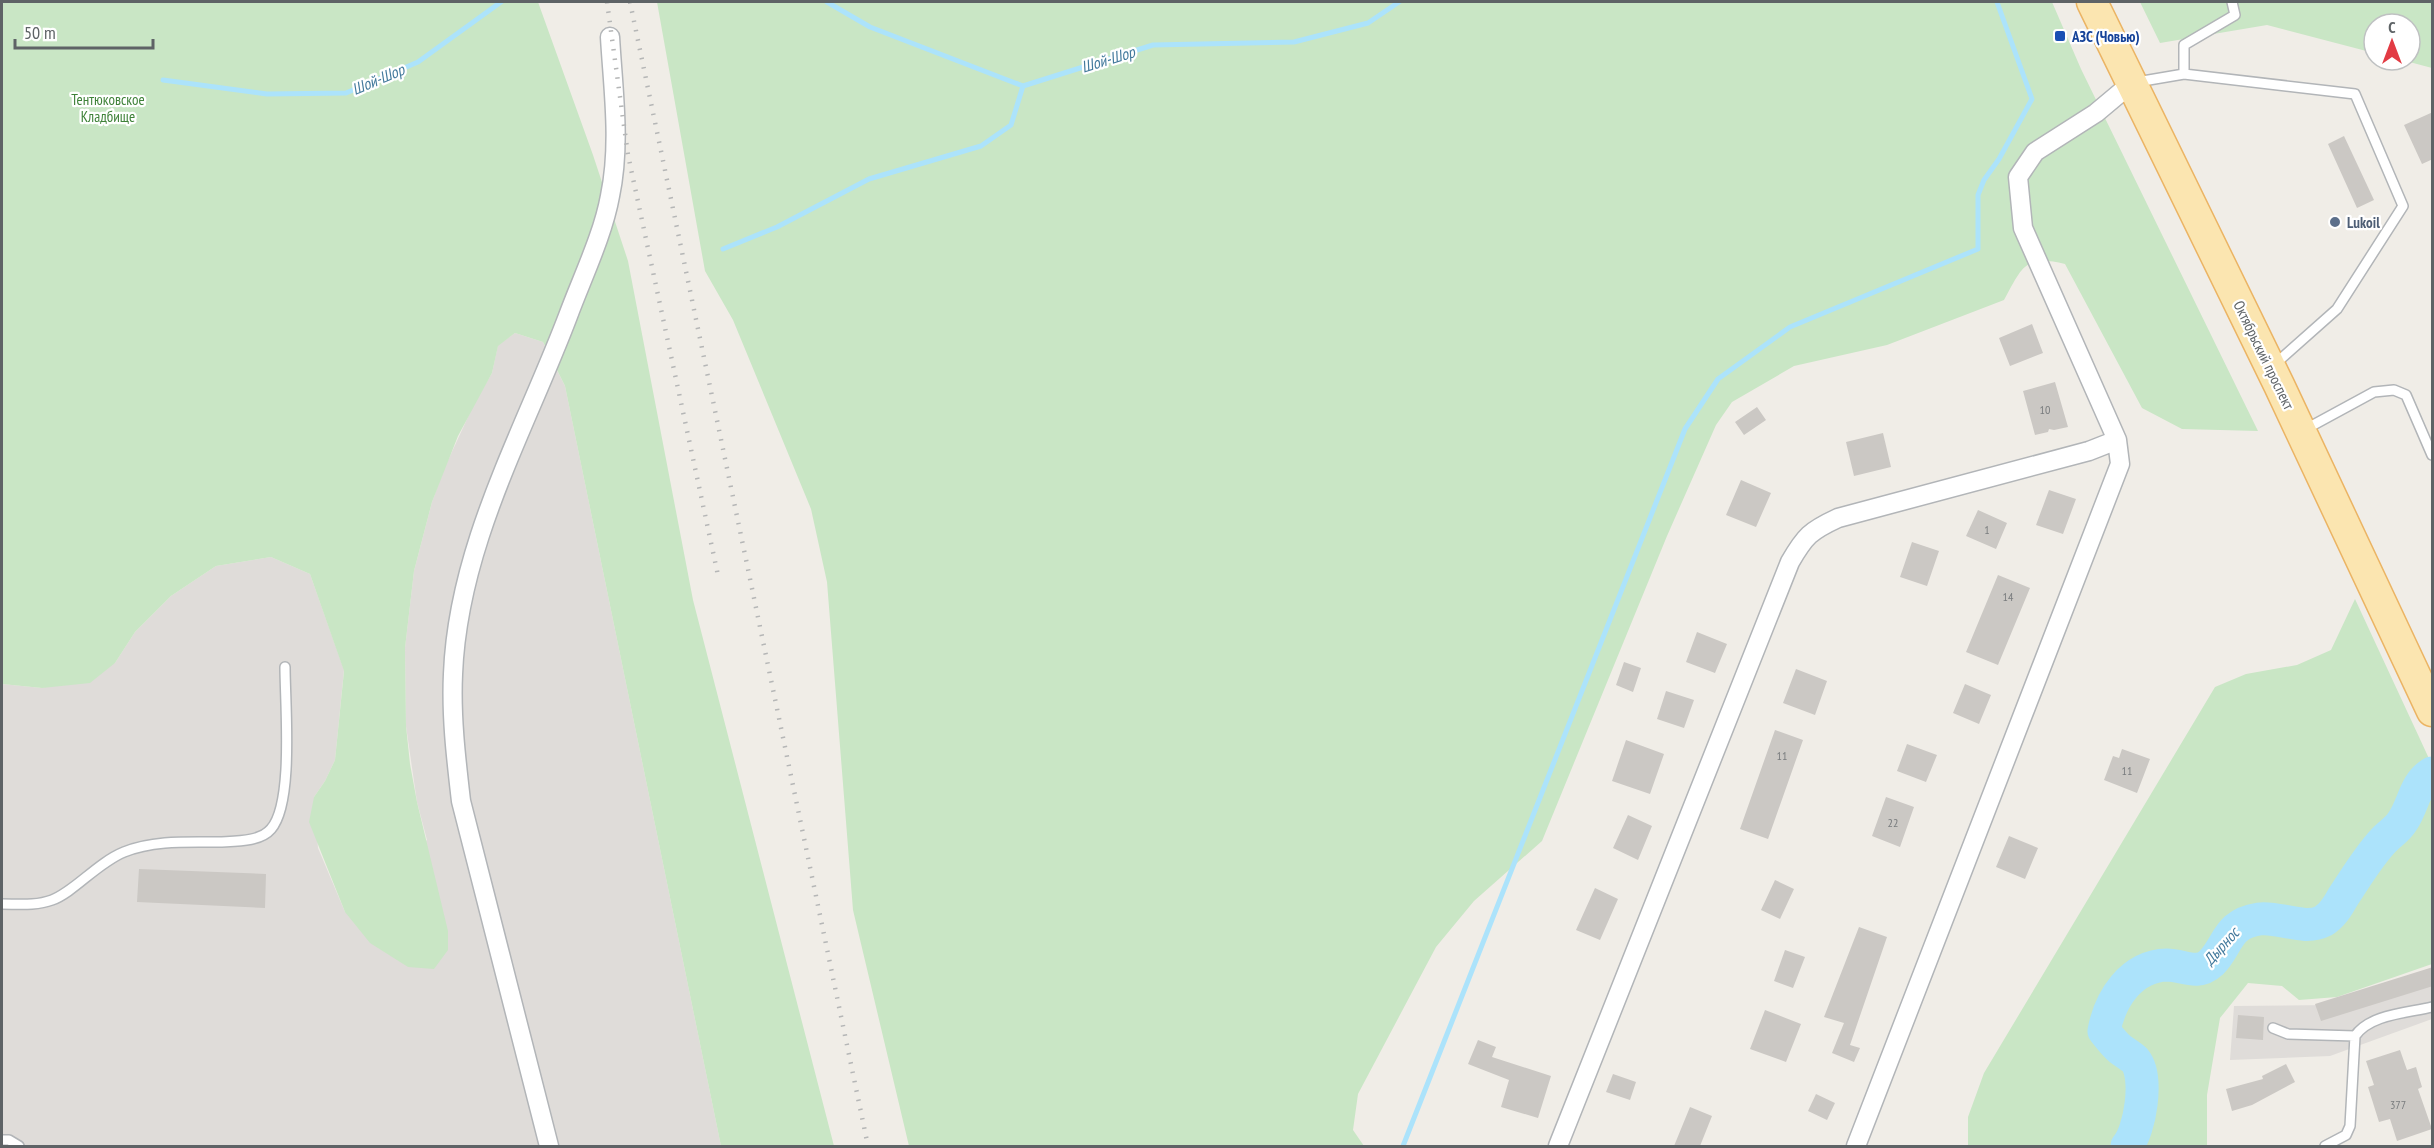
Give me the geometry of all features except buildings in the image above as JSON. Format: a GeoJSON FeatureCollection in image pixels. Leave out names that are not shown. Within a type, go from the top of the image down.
{"type":"FeatureCollection","features":[{"type":"Feature","properties":{"kind":"main road","name":"Октябрьский проспект"},"geometry":{"type":"LineString","coordinates":[[2092,2],[2271,368],[2429,703]]}},
{"type":"Feature","properties":{"kind":"street"},"geometry":{"type":"LineString","coordinates":[[549,1146],[461,801],[455,750],[453,672],[464,596],[484,522],[542,382],[610,196],[615,155],[610,37]]}},
{"type":"Feature","properties":{"kind":"street"},"geometry":{"type":"LineString","coordinates":[[1856,1146],[2120,464],[2117,440],[2023,228],[2018,177],[2035,152],[2096,113],[2133,82]]}},
{"type":"Feature","properties":{"kind":"street"},"geometry":{"type":"LineString","coordinates":[[1557,1146],[1790,562],[1803,539],[1819,527],[1838,518],[2089,451],[2117,440]]}},
{"type":"Feature","properties":{"kind":"lane"},"geometry":{"type":"LineString","coordinates":[[2184,74],[2184,45],[2235,15],[2232,2]]}},
{"type":"Feature","properties":{"kind":"lane"},"geometry":{"type":"LineString","coordinates":[[2133,82],[2184,74],[2355,94],[2403,206],[2337,309],[2271,368]]}},
{"type":"Feature","properties":{"kind":"lane"},"geometry":{"type":"LineString","coordinates":[[2301,431],[2374,392],[2394,390],[2406,395],[2433,454]]}},
{"type":"Feature","properties":{"kind":"lane"},"geometry":{"type":"LineString","coordinates":[[2,904],[21,905],[53,900],[92,871],[125,852],[153,845],[255,838],[271,830],[282,810],[286,787],[285,667]]}},
{"type":"Feature","properties":{"kind":"lane"},"geometry":{"type":"LineString","coordinates":[[2325,1146],[2346,1135],[2350,1126],[2355,1036],[2366,1024],[2433,1007]]}},
{"type":"Feature","properties":{"kind":"lane"},"geometry":{"type":"LineString","coordinates":[[2273,1028],[2288,1034],[2355,1036]]}},
{"type":"Feature","properties":{"kind":"lane"},"geometry":{"type":"LineString","coordinates":[[2,1140],[9,1140],[19,1146]]}},
{"type":"Feature","properties":{"kind":"shaded area"},"geometry":{"type":"Polygon","coordinates":[[[515,333],[543,342],[565,386],[721,1146],[2,1146],[2,684],[42,688],[115,663],[135,632],[171,596],[216,566],[271,557],[310,574],[344,670],[335,760],[314,797],[318,848],[345,912],[427,840],[417,802],[406,726],[405,648],[414,571],[432,502],[444,469],[474,404],[492,373],[498,345],[515,333]]]}},
{"type":"Feature","properties":{"kind":"shaded area"},"geometry":{"type":"Polygon","coordinates":[[[2432,968],[2432,1019],[2330,1056],[2230,1060],[2234,1006],[2330,1005],[2432,968]]]}},
{"type":"Feature","properties":{"kind":"green space","name":"Тентюковское Кладбище"},"geometry":{"type":"Polygon","coordinates":[[[2,2],[538,2],[628,261],[693,600],[834,1146],[721,1146],[565,386],[543,342],[515,333],[498,346],[492,373],[458,436],[432,502],[414,571],[405,648],[406,726],[417,802],[448,931],[448,950],[434,969],[408,967],[370,943],[345,912],[309,822],[314,797],[335,760],[344,671],[310,574],[271,557],[216,566],[171,596],[135,632],[115,663],[90,683],[42,688],[2,684],[2,2]]]}},
{"type":"Feature","properties":{"kind":"green space"},"geometry":{"type":"Polygon","coordinates":[[[657,2],[2052,2],[2081,69],[2258,431],[2182,429],[2142,408],[2065,264],[2051,261],[2041,261],[2026,266],[2015,279],[2004,300],[1887,345],[1794,366],[1732,402],[1716,425],[1667,536],[1542,841],[1474,901],[1436,947],[1358,1094],[1353,1130],[1364,1146],[909,1146],[853,910],[827,582],[811,509],[733,320],[705,271],[657,2]]]}},
{"type":"Feature","properties":{"kind":"green space"},"geometry":{"type":"Polygon","coordinates":[[[2140,2],[2432,2],[2432,68],[2422,65],[2422,12],[2362,12],[2362,50],[2267,25],[2160,43],[2140,2]]]}},
{"type":"Feature","properties":{"kind":"green space"},"geometry":{"type":"Polygon","coordinates":[[[2355,599],[2432,765],[2432,964],[2337,997],[2299,1000],[2282,986],[2248,983],[2220,1018],[2207,1095],[2207,1146],[1968,1146],[1968,1117],[1984,1073],[2215,687],[2246,674],[2297,665],[2331,650],[2355,599]]]}},
{"type":"Feature","properties":{"kind":"waterway","name":"Шой-Шор"},"geometry":{"type":"LineString","coordinates":[[163,80],[267,94],[346,93],[418,62],[501,2]]}},
{"type":"Feature","properties":{"kind":"waterway","name":"Шой-Шор"},"geometry":{"type":"LineString","coordinates":[[827,2],[870,27],[1023,86],[1153,45],[1294,42],[1368,23],[1399,2]]}},
{"type":"Feature","properties":{"kind":"waterway"},"geometry":{"type":"LineString","coordinates":[[1403,1146],[1685,429],[1718,379],[1790,327],[1978,249],[1978,195],[1984,180],[1999,159],[2032,99],[1997,2]]}},
{"type":"Feature","properties":{"kind":"waterway"},"geometry":{"type":"LineString","coordinates":[[723,249],[777,227],[869,179],[981,146],[1011,125],[1023,86]]}},
{"type":"Feature","properties":{"kind":"waterway","name":"Дырнос"},"geometry":{"type":"LineString","coordinates":[[2127,1146],[2132,1139],[2139,1117],[2141,1078],[2135,1060],[2118,1047],[2104,1031],[2111,1007],[2124,986],[2143,971],[2154,967],[2167,965],[2190,969],[2206,967],[2217,956],[2234,930],[2248,922],[2275,919],[2300,924],[2316,924],[2326,919],[2337,907],[2372,854],[2400,825],[2421,783],[2432,773]]}},
{"type":"Feature","properties":{"kind":"railway"},"geometry":{"type":"LineString","coordinates":[[607,2],[628,155],[719,580]]}},
{"type":"Feature","properties":{"kind":"railway"},"geometry":{"type":"LineString","coordinates":[[630,2],[868,1146]]}},
{"type":"Feature","properties":{"kind":"place","name":"АЗС (Човью)"},"geometry":{"type":"Point","coordinates":[2060,36]}},
{"type":"Feature","properties":{"kind":"place","name":"Lukoil"},"geometry":{"type":"Point","coordinates":[2335,222]}}]}
